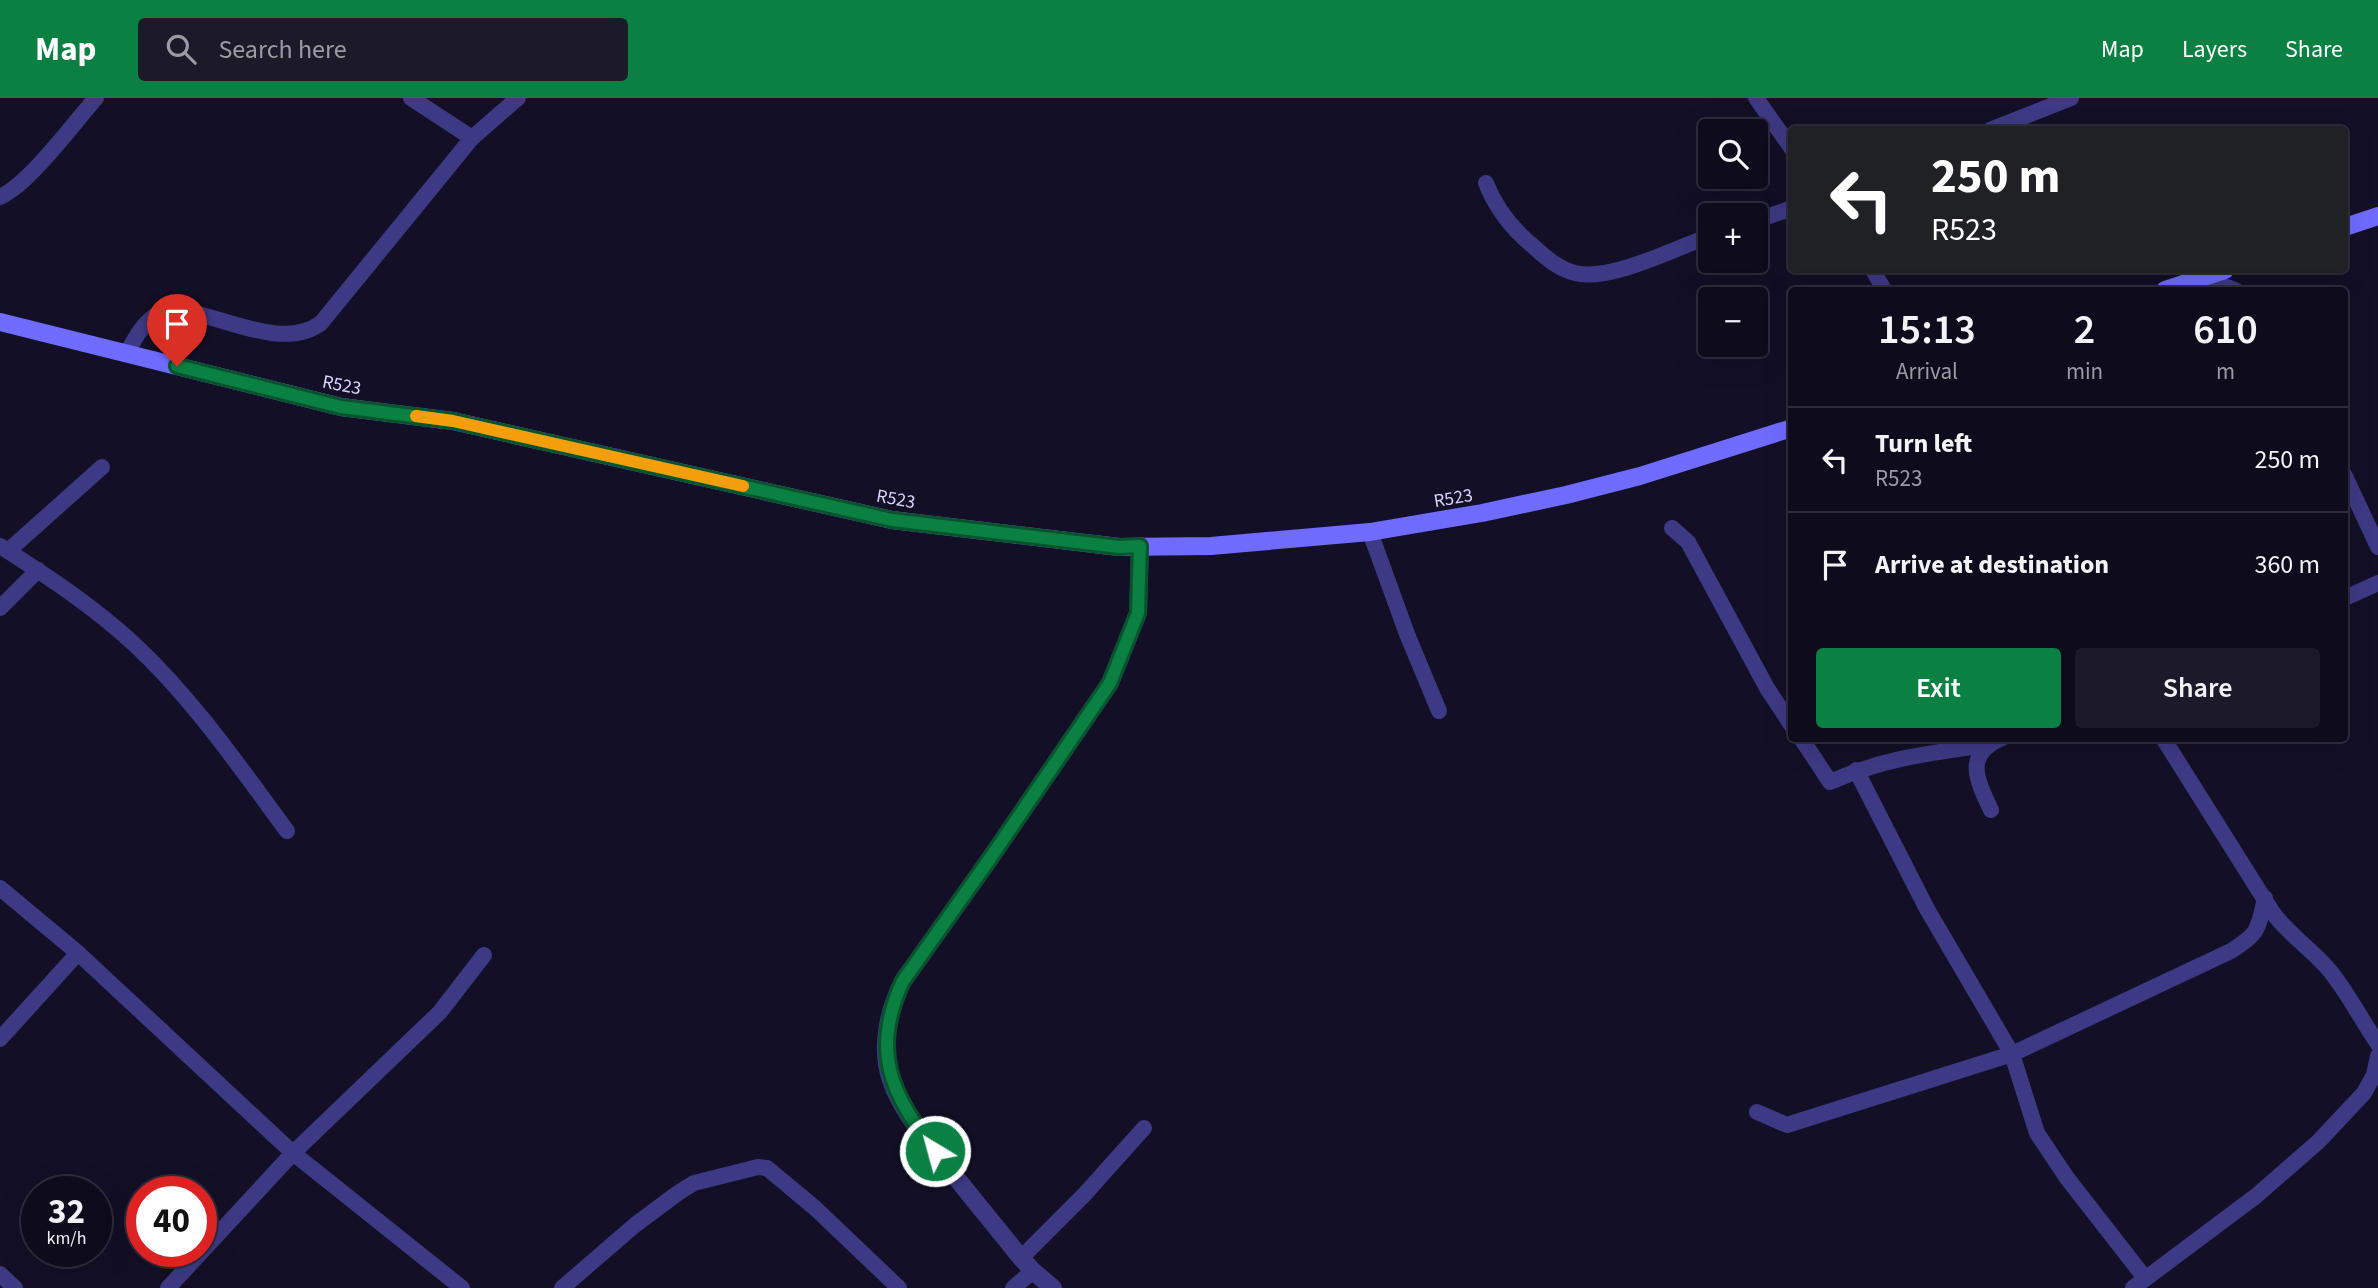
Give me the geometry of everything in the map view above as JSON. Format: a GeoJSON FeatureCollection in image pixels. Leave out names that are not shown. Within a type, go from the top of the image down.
{"type":"FeatureCollection","features":[{"type":"Feature","properties":{"kind":"main road"},"geometry":{"type":"LineString","coordinates":[[2348,227],[2378,216]]}},
{"type":"Feature","properties":{"kind":"main road"},"geometry":{"type":"LineString","coordinates":[[2174,287],[2216,273]]}},
{"type":"Feature","properties":{"kind":"main road","name":"R523"},"geometry":{"type":"LineString","coordinates":[[0,322],[341,407],[453,421],[892,520],[1119,547],[1211,546],[1370,532],[1482,513],[1640,476],[1788,429]]}},
{"type":"Feature","properties":{"kind":"street"},"geometry":{"type":"LineString","coordinates":[[0,197],[32,172],[96,98]]}},
{"type":"Feature","properties":{"kind":"street"},"geometry":{"type":"LineString","coordinates":[[411,98],[472,138]]}},
{"type":"Feature","properties":{"kind":"street"},"geometry":{"type":"LineString","coordinates":[[127,353],[138,333],[163,312],[187,311],[279,334],[297,334],[311,330],[321,323],[472,138],[518,98]]}},
{"type":"Feature","properties":{"kind":"street"},"geometry":{"type":"LineString","coordinates":[[1756,98],[1788,143]]}},
{"type":"Feature","properties":{"kind":"street"},"geometry":{"type":"LineString","coordinates":[[2000,126],[2071,98]]}},
{"type":"Feature","properties":{"kind":"street"},"geometry":{"type":"LineString","coordinates":[[1486,183],[1495,205],[1520,236],[1554,264],[1574,273],[1593,276],[1612,272],[1698,240]]}},
{"type":"Feature","properties":{"kind":"street"},"geometry":{"type":"LineString","coordinates":[[1768,216],[1788,209]]}},
{"type":"Feature","properties":{"kind":"street"},"geometry":{"type":"LineString","coordinates":[[2202,278],[2227,287]]}},
{"type":"Feature","properties":{"kind":"street"},"geometry":{"type":"LineString","coordinates":[[102,467],[4,549],[70,592],[117,629],[169,680],[214,731],[286,831]]}},
{"type":"Feature","properties":{"kind":"street"},"geometry":{"type":"LineString","coordinates":[[2348,482],[2378,547]]}},
{"type":"Feature","properties":{"kind":"street"},"geometry":{"type":"LineString","coordinates":[[1672,528],[1688,542],[1767,688],[1788,720]]}},
{"type":"Feature","properties":{"kind":"street"},"geometry":{"type":"LineString","coordinates":[[1370,532],[1439,711]]}},
{"type":"Feature","properties":{"kind":"street"},"geometry":{"type":"LineString","coordinates":[[1053,1288],[1027,1264],[951,1172],[901,1103],[890,1078],[886,1052],[887,1030],[895,998],[903,981],[1110,683],[1138,613],[1140,546]]}},
{"type":"Feature","properties":{"kind":"street"},"geometry":{"type":"LineString","coordinates":[[0,608],[38,570]]}},
{"type":"Feature","properties":{"kind":"street"},"geometry":{"type":"LineString","coordinates":[[2348,597],[2378,583]]}},
{"type":"Feature","properties":{"kind":"street"},"geometry":{"type":"LineString","coordinates":[[1804,742],[1830,782],[1856,770],[1896,758],[1995,742]]}},
{"type":"Feature","properties":{"kind":"street"},"geometry":{"type":"LineString","coordinates":[[1991,810],[1980,785],[1976,765],[1980,752],[1995,742]]}},
{"type":"Feature","properties":{"kind":"street"},"geometry":{"type":"LineString","coordinates":[[2166,742],[2281,924],[2331,973],[2378,1044]]}},
{"type":"Feature","properties":{"kind":"street"},"geometry":{"type":"LineString","coordinates":[[1856,770],[1927,909],[2012,1054],[2037,1133],[2139,1283],[2256,1196],[2318,1142],[2364,1093],[2374,1075],[2378,1056]]}},
{"type":"Feature","properties":{"kind":"street"},"geometry":{"type":"LineString","coordinates":[[0,888],[78,953],[293,1153],[462,1288]]}},
{"type":"Feature","properties":{"kind":"street"},"geometry":{"type":"LineString","coordinates":[[1757,1112],[1787,1125],[2012,1054],[2231,951],[2251,938],[2259,923],[2264,898]]}},
{"type":"Feature","properties":{"kind":"street"},"geometry":{"type":"LineString","coordinates":[[0,1039],[78,953]]}},
{"type":"Feature","properties":{"kind":"street"},"geometry":{"type":"LineString","coordinates":[[168,1288],[293,1153],[440,1012],[484,956]]}},
{"type":"Feature","properties":{"kind":"street"},"geometry":{"type":"LineString","coordinates":[[1013,1288],[1027,1264],[1144,1128]]}},
{"type":"Feature","properties":{"kind":"street"},"geometry":{"type":"LineString","coordinates":[[562,1288],[635,1225],[686,1188],[758,1167],[767,1168],[815,1208],[899,1288]]}},
{"type":"Feature","properties":{"kind":"street"},"geometry":{"type":"LineString","coordinates":[[0,1274],[15,1288]]}},
{"type":"Feature","properties":{"kind":"slow traffic"},"geometry":{"type":"LineString","coordinates":[[416,416],[453,421],[743,486]]}},
{"type":"Feature","properties":{"kind":"route"},"geometry":{"type":"LineString","coordinates":[[177,366],[341,407],[453,421],[892,520],[1119,547],[1140,546],[1138,613],[1110,683],[903,981],[895,998],[887,1030],[886,1052],[890,1078],[901,1103],[935,1151]]}}]}
